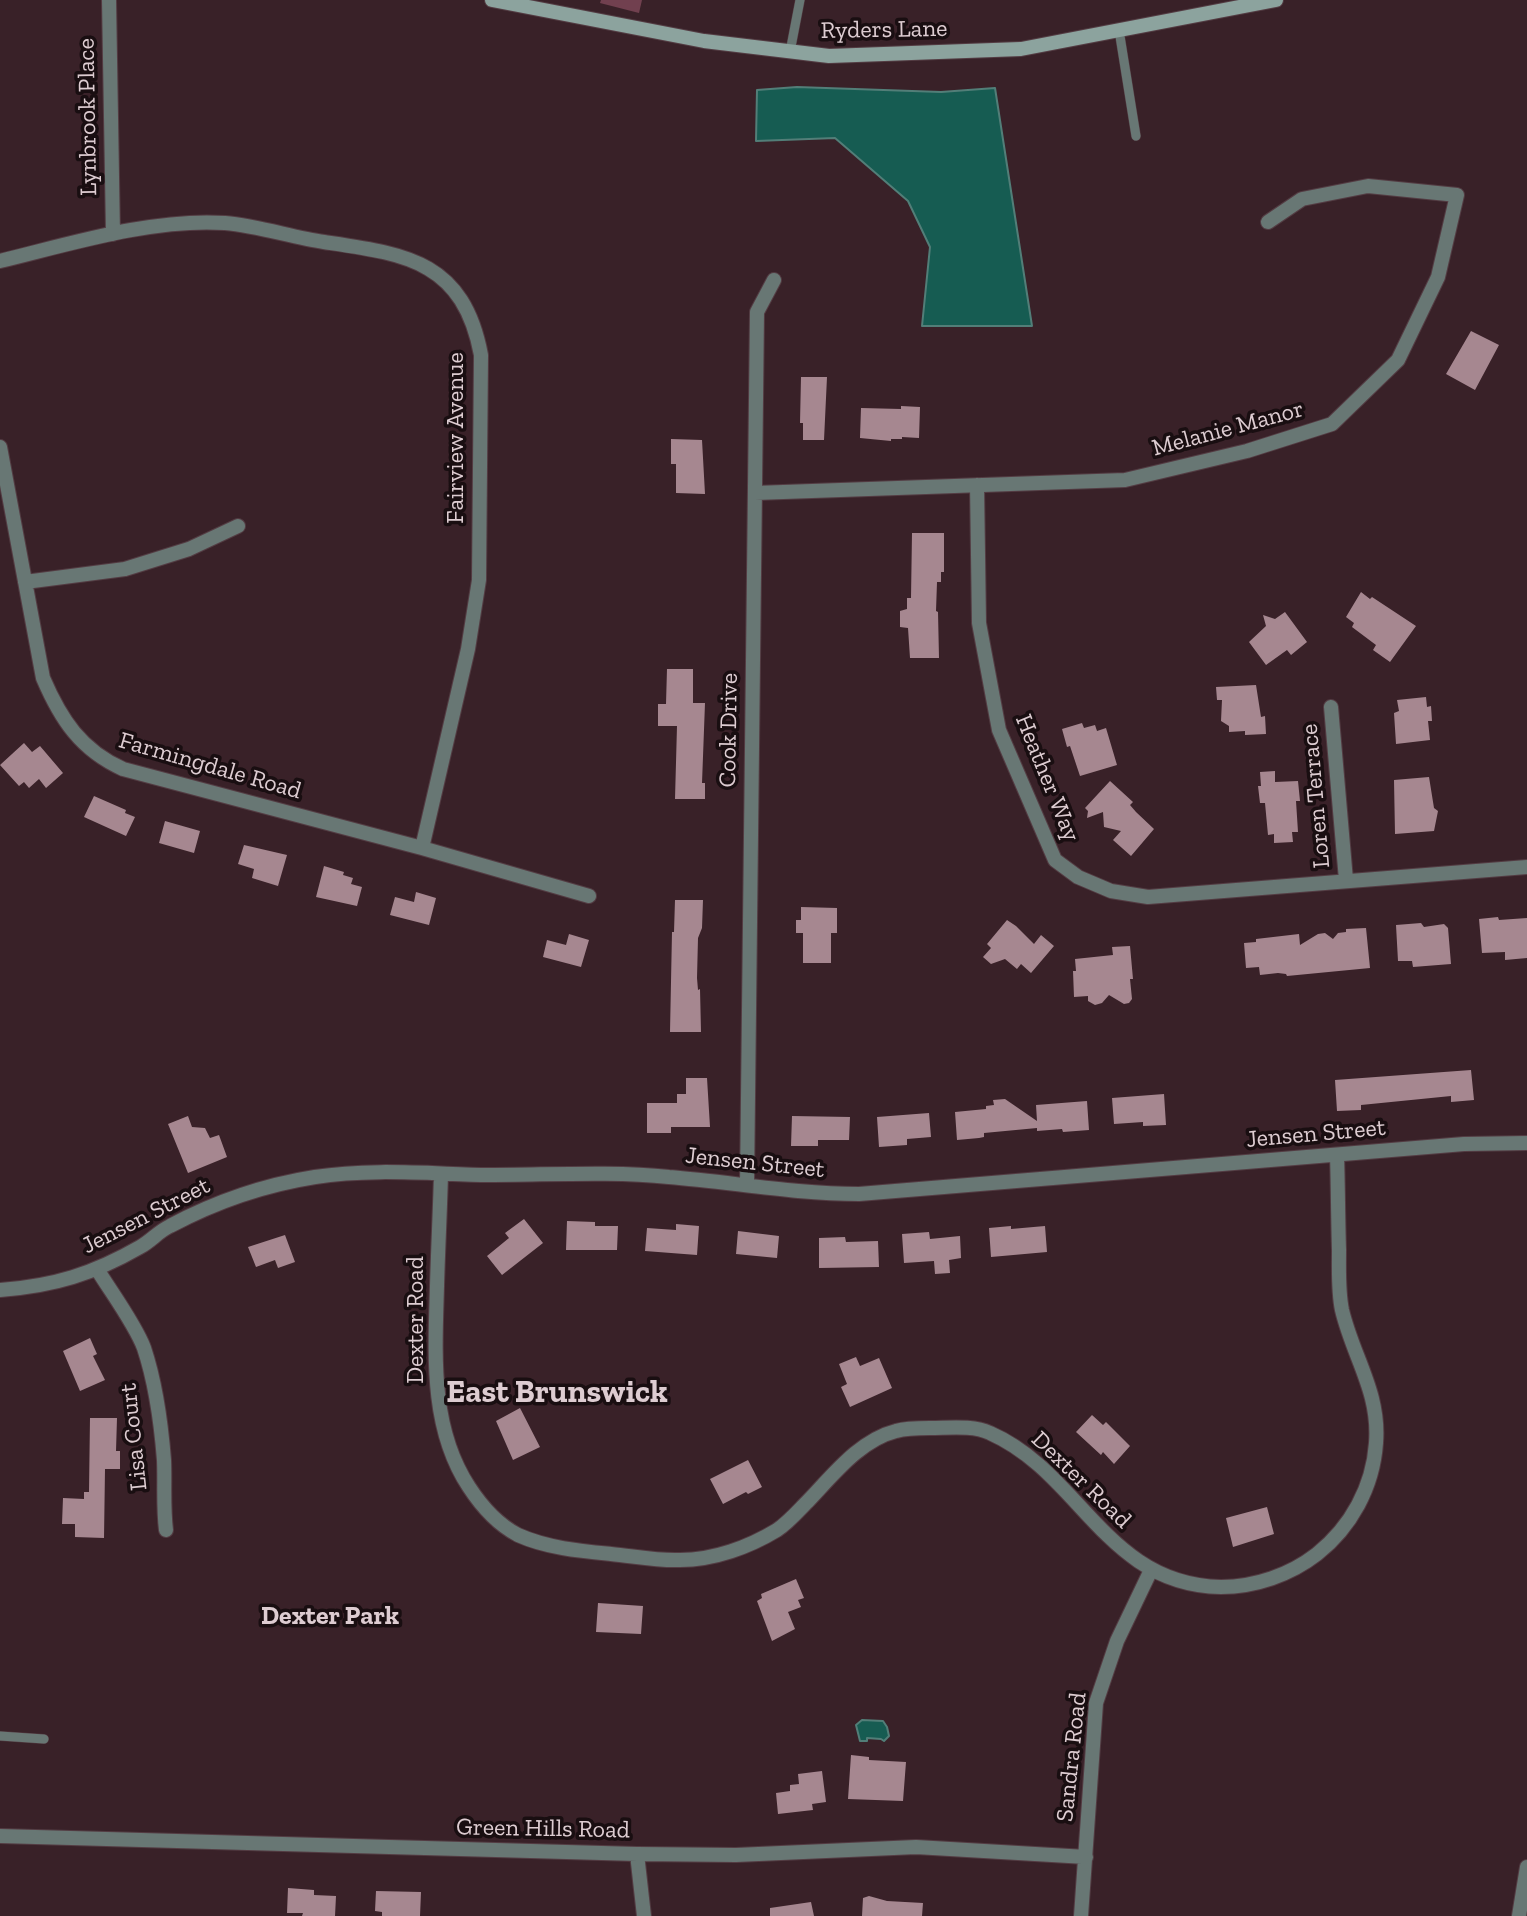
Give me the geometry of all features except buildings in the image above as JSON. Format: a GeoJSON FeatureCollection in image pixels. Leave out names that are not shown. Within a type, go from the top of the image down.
{"type":"FeatureCollection","features":[{"type":"Feature","properties":{"kind":"main road","name":"Ryders Lane"},"geometry":{"type":"LineString","coordinates":[[492,0],[704,41],[828,56],[1021,49],[1276,0]]}},
{"type":"Feature","properties":{"kind":"street","name":"Lynbrook Place"},"geometry":{"type":"LineString","coordinates":[[109,0],[113,233]]}},
{"type":"Feature","properties":{"kind":"street","name":"Melanie Manor"},"geometry":{"type":"LineString","coordinates":[[755,493],[1125,480],[1247,452],[1332,424],[1398,360],[1438,277],[1457,195],[1368,186],[1302,200],[1268,222]]}},
{"type":"Feature","properties":{"kind":"street","name":"Fairview Avenue"},"geometry":{"type":"LineString","coordinates":[[0,261],[113,233],[184,224],[222,223],[258,227],[321,242],[389,252],[415,261],[433,272],[460,300],[471,319],[481,355],[479,580],[468,649],[422,848]]}},
{"type":"Feature","properties":{"kind":"street","name":"Cook Drive"},"geometry":{"type":"LineString","coordinates":[[747,1184],[757,312],[774,280]]}},
{"type":"Feature","properties":{"kind":"street","name":"Farmingdale Road"},"geometry":{"type":"LineString","coordinates":[[0,447],[43,677],[54,703],[69,727],[100,759],[123,769],[422,848],[589,896]]}},
{"type":"Feature","properties":{"kind":"street","name":"Heather Way"},"geometry":{"type":"LineString","coordinates":[[977,485],[979,623],[999,730],[1055,860],[1079,877],[1111,891],[1148,897],[1527,867]]}},
{"type":"Feature","properties":{"kind":"street"},"geometry":{"type":"LineString","coordinates":[[25,582],[125,569],[189,549],[238,526]]}},
{"type":"Feature","properties":{"kind":"street","name":"Loren Terrace"},"geometry":{"type":"LineString","coordinates":[[1331,707],[1346,880]]}},
{"type":"Feature","properties":{"kind":"street","name":"Jensen Street"},"geometry":{"type":"LineString","coordinates":[[0,1290],[59,1283],[97,1269],[143,1246],[167,1227],[272,1185],[331,1176],[663,1176],[820,1194],[859,1194],[1464,1144],[1527,1143]]}},
{"type":"Feature","properties":{"kind":"street","name":"Dexter Road"},"geometry":{"type":"LineString","coordinates":[[441,1174],[434,1364],[447,1442],[456,1467],[477,1499],[498,1523],[520,1535],[574,1551],[680,1560],[714,1556],[749,1545],[782,1527],[848,1459],[875,1441],[896,1431],[957,1428],[984,1430],[1011,1443],[1041,1468],[1115,1544],[1151,1570],[1200,1586],[1233,1587],[1265,1581],[1294,1569],[1322,1551],[1344,1527],[1361,1500],[1375,1454],[1376,1422],[1371,1390],[1342,1310],[1337,1155]]}},
{"type":"Feature","properties":{"kind":"street","name":"Lisa Court"},"geometry":{"type":"LineString","coordinates":[[97,1269],[143,1345],[154,1383],[162,1441],[166,1530]]}},
{"type":"Feature","properties":{"kind":"street","name":"Sandra Road"},"geometry":{"type":"LineString","coordinates":[[1081,1916],[1096,1703],[1117,1641],[1151,1570]]}},
{"type":"Feature","properties":{"kind":"street","name":"Green Hills Road"},"geometry":{"type":"LineString","coordinates":[[0,1836],[638,1854],[736,1855],[916,1847],[1086,1857]]}},
{"type":"Feature","properties":{"kind":"street"},"geometry":{"type":"LineString","coordinates":[[638,1854],[644,1916]]}},
{"type":"Feature","properties":{"kind":"street"},"geometry":{"type":"LineString","coordinates":[[1519,1916],[1527,1867]]}},
{"type":"Feature","properties":{"kind":"lane"},"geometry":{"type":"LineString","coordinates":[[790,52],[800,0]]}},
{"type":"Feature","properties":{"kind":"lane"},"geometry":{"type":"LineString","coordinates":[[1119,30],[1136,136]]}},
{"type":"Feature","properties":{"kind":"lane"},"geometry":{"type":"LineString","coordinates":[[0,1736],[44,1740]]}},
{"type":"Feature","properties":{"kind":"shaded area"},"geometry":{"type":"Polygon","coordinates":[[[601,0],[642,0],[639,13],[600,3],[601,0]]]}},
{"type":"Feature","properties":{"kind":"shaded area"},"geometry":{"type":"Polygon","coordinates":[[[797,87],[941,92],[995,88],[1032,326],[922,326],[930,247],[908,201],[835,138],[756,141],[757,90],[797,87]]]}},
{"type":"Feature","properties":{"kind":"shaded area"},"geometry":{"type":"Polygon","coordinates":[[[862,1720],[883,1721],[889,1736],[884,1741],[867,1738],[867,1741],[860,1741],[856,1725],[862,1720]]]}},
{"type":"Feature","properties":{"kind":"district","name":"East Brunswick"},"geometry":{"type":"Point","coordinates":[557,1393]}},
{"type":"Feature","properties":{"kind":"district","name":"Dexter Park"},"geometry":{"type":"Point","coordinates":[330,1617]}}]}
